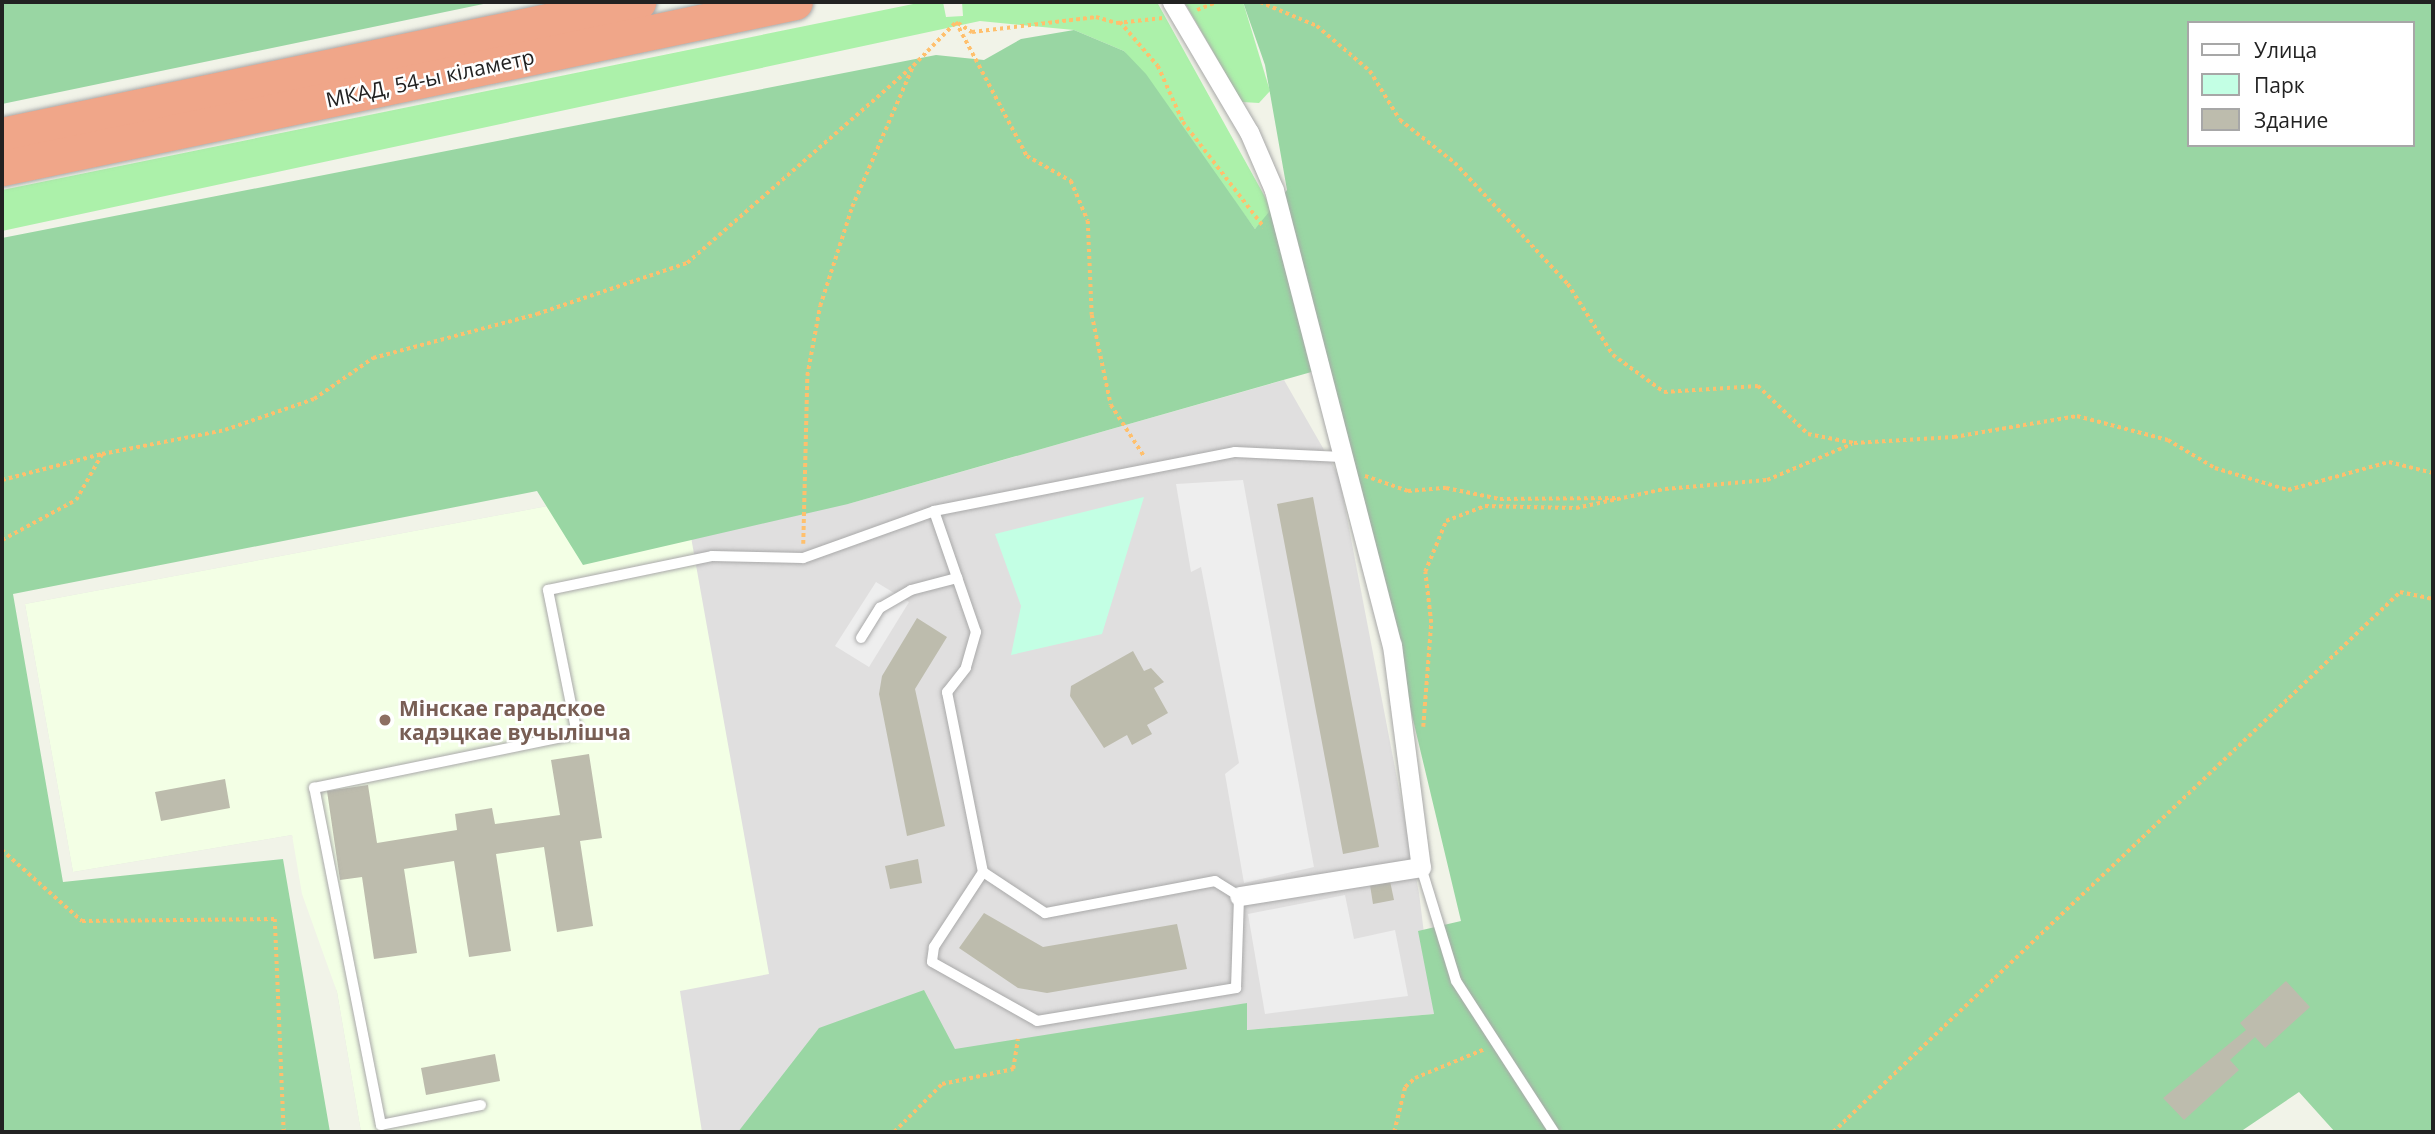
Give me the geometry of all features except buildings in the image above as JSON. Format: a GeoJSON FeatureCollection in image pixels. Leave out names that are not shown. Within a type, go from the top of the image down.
{"type":"FeatureCollection","features":[{"type":"Feature","properties":{"kind":"highway","name":"МКАД, 54-ы кіламетр"},"geometry":{"type":"LineString","coordinates":[[62,139],[638,2]]}},
{"type":"Feature","properties":{"kind":"highway","name":"МКАД, 54-ы кіламетр"},"geometry":{"type":"LineString","coordinates":[[62,139],[795,2]]}},
{"type":"Feature","properties":{"kind":"highway"},"geometry":{"type":"LineString","coordinates":[[2,135],[62,139]]}},
{"type":"Feature","properties":{"kind":"highway"},"geometry":{"type":"LineString","coordinates":[[2,168],[62,139]]}},
{"type":"Feature","properties":{"kind":"street"},"geometry":{"type":"LineString","coordinates":[[1176,9],[1249,132],[1288,245],[1392,645],[1421,867],[1239,896]]}},
{"type":"Feature","properties":{"kind":"lane"},"geometry":{"type":"LineString","coordinates":[[481,1105],[381,1125],[314,788],[577,734],[548,590],[712,556],[803,558],[934,511],[1235,452],[1345,466]]}},
{"type":"Feature","properties":{"kind":"lane"},"geometry":{"type":"LineString","coordinates":[[934,511],[976,632],[967,668],[947,692],[984,872],[1045,913],[1215,881],[1239,896],[1237,988],[1037,1021],[932,962],[934,947],[984,872]]}},
{"type":"Feature","properties":{"kind":"lane"},"geometry":{"type":"LineString","coordinates":[[861,638],[880,608],[911,590],[957,578]]}},
{"type":"Feature","properties":{"kind":"lane"},"geometry":{"type":"LineString","coordinates":[[1421,867],[1456,981],[1494,1045],[1554,1132]]}},
{"type":"Feature","properties":{"kind":"path"},"geometry":{"type":"LineString","coordinates":[[1261,2],[1317,26],[1370,71],[1400,120],[1455,163],[1568,284],[1623,362],[1664,392],[1758,386],[1808,434],[1854,443],[1954,437],[2077,416],[2168,440],[2215,468],[2288,489],[2389,462],[2433,473]]}},
{"type":"Feature","properties":{"kind":"path"},"geometry":{"type":"LineString","coordinates":[[956,22],[972,32],[1096,17],[1120,22],[1176,9]]}},
{"type":"Feature","properties":{"kind":"path"},"geometry":{"type":"LineString","coordinates":[[2,480],[102,454],[225,430],[314,399],[373,358],[537,314],[687,263],[913,66],[956,22]]}},
{"type":"Feature","properties":{"kind":"path"},"geometry":{"type":"LineString","coordinates":[[956,22],[1027,156],[1071,181],[1088,221],[1092,315],[1111,405],[1151,467]]}},
{"type":"Feature","properties":{"kind":"path"},"geometry":{"type":"LineString","coordinates":[[1120,22],[1158,66],[1183,122],[1249,215],[1288,245]]}},
{"type":"Feature","properties":{"kind":"path"},"geometry":{"type":"LineString","coordinates":[[803,558],[807,376],[820,306],[852,207],[913,66]]}},
{"type":"Feature","properties":{"kind":"path"},"geometry":{"type":"LineString","coordinates":[[1423,731],[1430,623],[1426,572],[1446,521],[1485,506],[1576,508],[1625,498],[1767,480],[1854,443]]}},
{"type":"Feature","properties":{"kind":"path"},"geometry":{"type":"LineString","coordinates":[[2,540],[76,500],[102,454]]}},
{"type":"Feature","properties":{"kind":"path"},"geometry":{"type":"LineString","coordinates":[[1345,466],[1408,491],[1446,488],[1500,499],[1625,498]]}},
{"type":"Feature","properties":{"kind":"path"},"geometry":{"type":"LineString","coordinates":[[1832,1132],[2400,592],[2433,599]]}},
{"type":"Feature","properties":{"kind":"path"},"geometry":{"type":"LineString","coordinates":[[2,850],[82,921],[275,919],[284,1132]]}},
{"type":"Feature","properties":{"kind":"path"},"geometry":{"type":"LineString","coordinates":[[894,1132],[942,1084],[1013,1069],[1018,1039]]}},
{"type":"Feature","properties":{"kind":"path"},"geometry":{"type":"LineString","coordinates":[[1394,1132],[1405,1087],[1415,1078],[1494,1045]]}},
{"type":"Feature","properties":{"kind":"shaded area"},"geometry":{"type":"Polygon","coordinates":[[[1284,380],[1339,476],[1419,893],[1434,1014],[1246,1030],[1247,1003],[867,1132],[361,1132],[337,992],[292,835],[73,872],[25,604],[681,481],[848,504],[1284,380]]]}},
{"type":"Feature","properties":{"kind":"shaded area"},"geometry":{"type":"Polygon","coordinates":[[[1243,480],[1314,867],[1244,883],[1225,774],[1239,763],[1201,567],[1191,572],[1176,484],[1243,480]]]}},
{"type":"Feature","properties":{"kind":"shaded area","name":"Мінскае гарадское кадэцкае вучылішча"},"geometry":{"type":"Polygon","coordinates":[[[681,481],[769,974],[680,991],[702,1132],[361,1132],[337,992],[302,894],[292,835],[73,872],[25,604],[681,481]]]}},
{"type":"Feature","properties":{"kind":"shaded area"},"geometry":{"type":"Polygon","coordinates":[[[876,582],[909,602],[869,667],[835,646],[876,582]]]}},
{"type":"Feature","properties":{"kind":"shaded area"},"geometry":{"type":"Polygon","coordinates":[[[1345,895],[1354,939],[1395,930],[1408,996],[1265,1014],[1248,914],[1345,895]]]}},
{"type":"Feature","properties":{"kind":"green space"},"geometry":{"type":"Polygon","coordinates":[[[2,2],[493,2],[2,104],[2,2]]]}},
{"type":"Feature","properties":{"kind":"green space"},"geometry":{"type":"Polygon","coordinates":[[[923,2],[943,2],[946,17],[963,16],[962,2],[1157,2],[1274,213],[1255,229],[1124,51],[1074,30],[980,21],[2,231],[2,190],[923,2]]]}},
{"type":"Feature","properties":{"kind":"green space"},"geometry":{"type":"Polygon","coordinates":[[[1243,2],[1270,91],[1259,103],[1242,102],[1185,3],[1243,2]]]}},
{"type":"Feature","properties":{"kind":"green space"},"geometry":{"type":"Polygon","coordinates":[[[1243,2],[2433,2],[2433,1132],[2335,1132],[2299,1092],[2240,1132],[738,1132],[819,1028],[924,990],[955,1049],[1247,1003],[1247,1030],[1434,1014],[1418,931],[1461,921],[1329,367],[848,504],[583,565],[537,491],[13,594],[63,882],[283,859],[330,1132],[2,1132],[2,238],[936,55],[984,60],[1021,39],[1074,30],[1124,51],[1146,74],[1255,229],[1287,190],[1265,65],[1243,2]]]}},
{"type":"Feature","properties":{"kind":"green space"},"geometry":{"type":"Polygon","coordinates":[[[1144,497],[1102,634],[1011,655],[1021,606],[995,534],[1144,497]]]}},
{"type":"Feature","properties":{"kind":"place","name":"Мінскае гарадское кадэцкае вучылішча"},"geometry":{"type":"Point","coordinates":[385,720]}}]}
